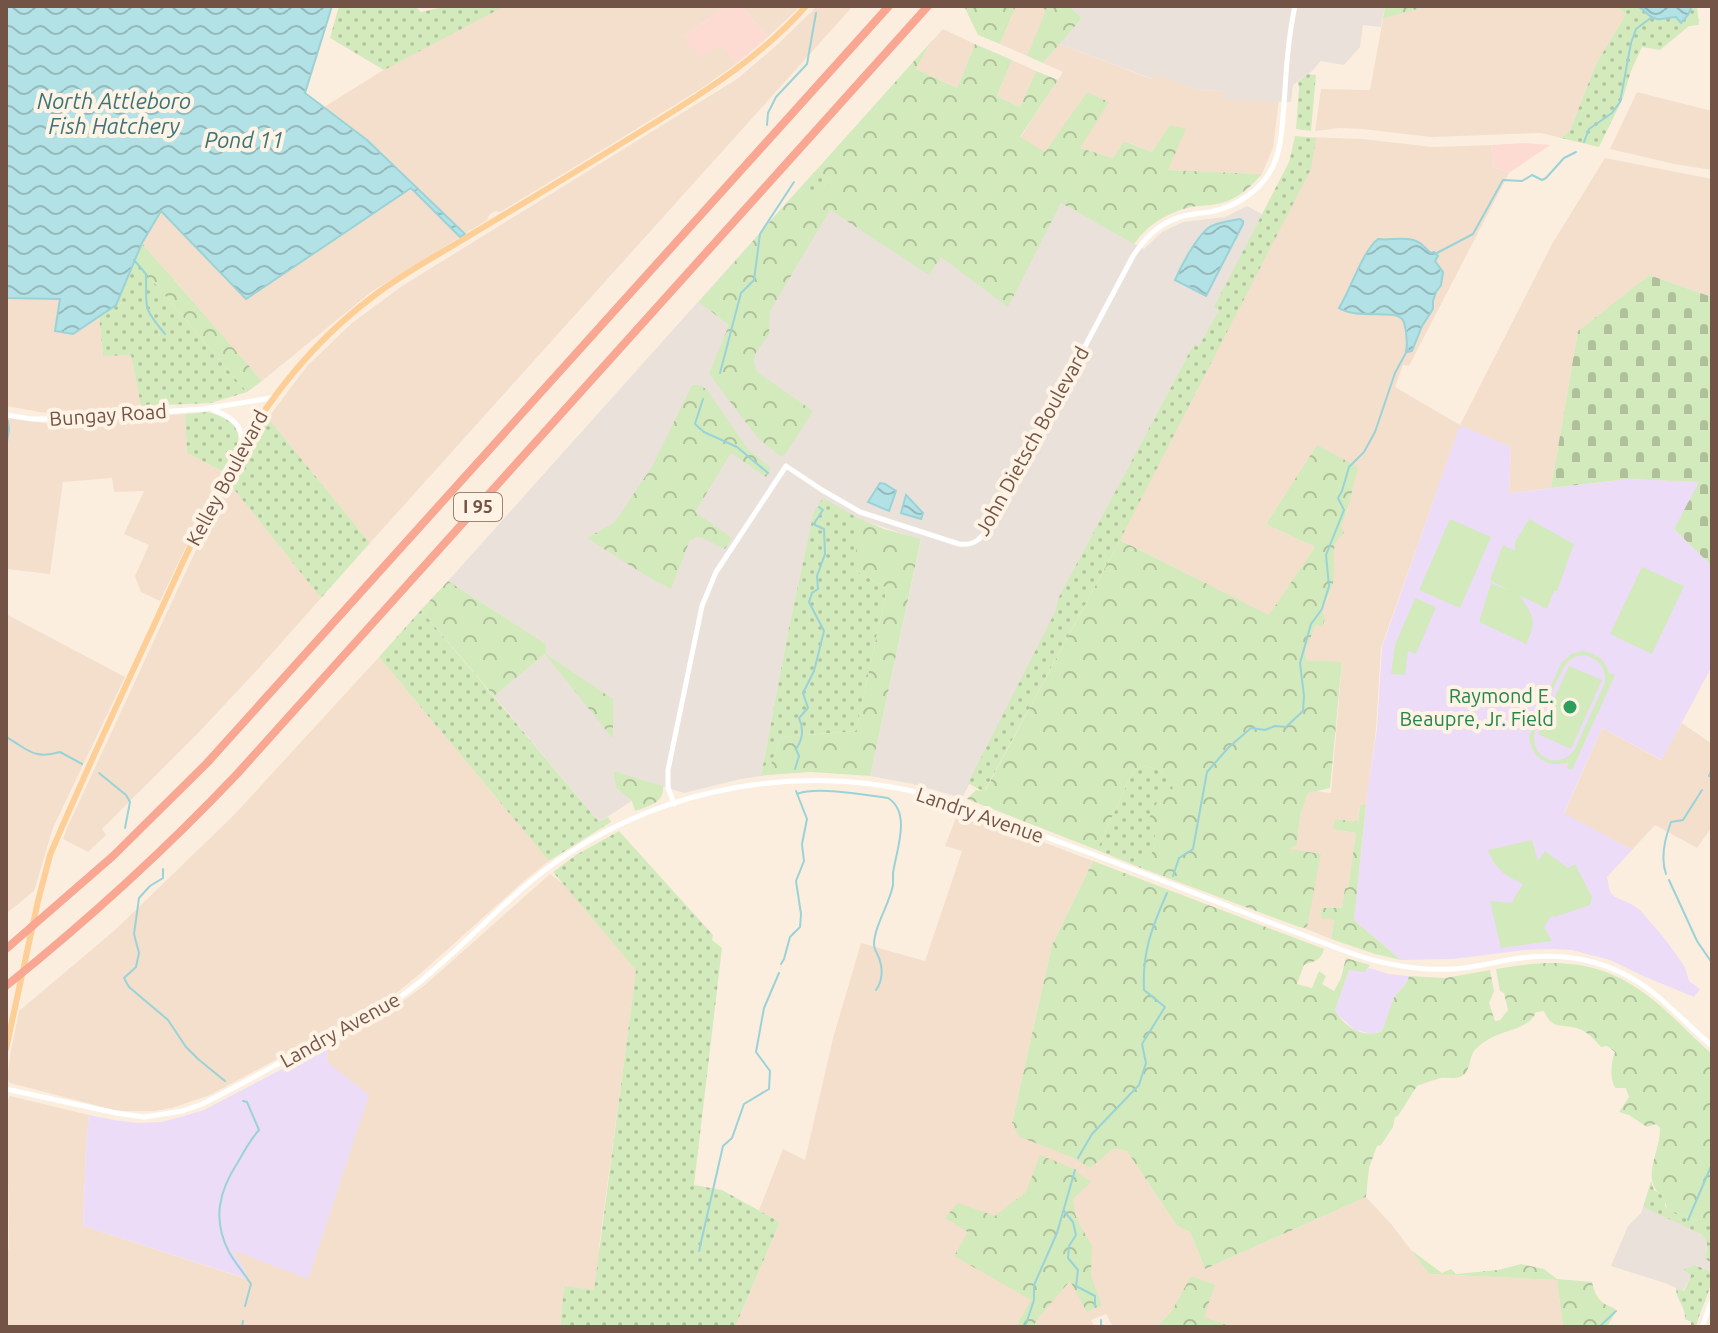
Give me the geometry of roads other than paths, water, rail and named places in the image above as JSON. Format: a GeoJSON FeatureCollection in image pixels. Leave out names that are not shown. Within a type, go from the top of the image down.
{"type":"FeatureCollection","features":[{"type":"Feature","properties":{"kind":"highway","name":"I 95"},"geometry":{"type":"LineString","coordinates":[[6,949],[113,856],[207,763],[889,6]]}},
{"type":"Feature","properties":{"kind":"highway","name":"I 95"},"geometry":{"type":"LineString","coordinates":[[6,986],[106,902],[231,780],[928,6]]}},
{"type":"Feature","properties":{"kind":"main road","name":"Kelley Boulevard"},"geometry":{"type":"LineString","coordinates":[[6,1049],[50,855],[208,508],[243,442],[271,398],[321,341],[376,294],[703,92],[759,52],[806,6]]}},
{"type":"Feature","properties":{"kind":"street","name":"John Dietsch Boulevard"},"geometry":{"type":"LineString","coordinates":[[674,804],[668,787],[668,770],[702,606],[716,572],[786,466],[847,505],[874,517],[959,544],[980,540],[1141,243],[1152,232],[1178,217],[1225,208],[1239,201],[1253,192],[1270,172],[1279,149],[1295,6]]}},
{"type":"Feature","properties":{"kind":"street","name":"Bungay Road"},"geometry":{"type":"LineString","coordinates":[[6,415],[50,420],[210,408],[271,398]]}},
{"type":"Feature","properties":{"kind":"street"},"geometry":{"type":"LineString","coordinates":[[210,408],[236,423],[243,442]]}},
{"type":"Feature","properties":{"kind":"street","name":"Landry Avenue"},"geometry":{"type":"LineString","coordinates":[[6,1089],[144,1117],[200,1105],[390,1005],[428,976],[547,868],[606,831],[674,804],[745,785],[794,780],[859,783],[922,794],[959,805],[1376,962],[1410,968],[1451,969],[1512,959],[1557,956],[1600,964],[1644,985],[1712,1046]]}},
{"type":"Feature","properties":{"kind":"street"},"geometry":{"type":"LineString","coordinates":[[1702,1327],[1712,1300]]}},
{"type":"Feature","properties":{"kind":"water","name":"North Attleboro Fish Hatchery"},"geometry":{"type":"Polygon","coordinates":[[[6,6],[332,6],[305,93],[367,140],[465,234],[460,237],[411,188],[246,299],[161,211],[142,243],[116,305],[73,334],[55,331],[60,299],[6,298],[6,6]]]}},
{"type":"Feature","properties":{"kind":"water"},"geometry":{"type":"Polygon","coordinates":[[[1637,6],[1692,6],[1681,23],[1676,17],[1654,18],[1637,6]]]}},
{"type":"Feature","properties":{"kind":"water"},"geometry":{"type":"Polygon","coordinates":[[[1240,219],[1243,224],[1206,296],[1175,280],[1194,245],[1208,228],[1240,219]]]}},
{"type":"Feature","properties":{"kind":"water"},"geometry":{"type":"Polygon","coordinates":[[[1378,239],[1405,239],[1420,243],[1438,256],[1435,261],[1443,272],[1433,309],[1412,351],[1406,351],[1405,325],[1398,316],[1347,312],[1339,308],[1367,253],[1378,239]]]}},
{"type":"Feature","properties":{"kind":"water"},"geometry":{"type":"Polygon","coordinates":[[[880,483],[896,491],[889,511],[868,502],[880,483]]]}},
{"type":"Feature","properties":{"kind":"water"},"geometry":{"type":"Polygon","coordinates":[[[906,495],[923,513],[921,519],[901,513],[906,495]]]}},
{"type":"Feature","properties":{"kind":"waterway"},"geometry":{"type":"LineString","coordinates":[[767,125],[768,113],[776,97],[807,64],[816,13]]}},
{"type":"Feature","properties":{"kind":"waterway"},"geometry":{"type":"LineString","coordinates":[[1584,142],[1589,129],[1612,113],[1620,102],[1636,29],[1652,17]]}},
{"type":"Feature","properties":{"kind":"waterway"},"geometry":{"type":"LineString","coordinates":[[1435,254],[1473,234],[1503,180],[1522,181],[1532,175],[1542,180],[1564,158],[1576,152]]}},
{"type":"Feature","properties":{"kind":"waterway"},"geometry":{"type":"LineString","coordinates":[[720,373],[741,293],[754,280],[760,234],[794,182]]}},
{"type":"Feature","properties":{"kind":"waterway"},"geometry":{"type":"LineString","coordinates":[[134,260],[146,274],[149,311],[165,334]]}},
{"type":"Feature","properties":{"kind":"waterway"},"geometry":{"type":"LineString","coordinates":[[1173,876],[1179,858],[1193,849],[1207,772],[1251,728],[1286,727],[1303,711],[1300,663],[1311,624],[1322,609],[1329,586],[1326,555],[1344,510],[1338,498],[1349,467],[1364,452],[1375,432],[1395,373],[1408,349]]}},
{"type":"Feature","properties":{"kind":"waterway"},"geometry":{"type":"LineString","coordinates":[[703,399],[695,424],[704,432],[737,447],[768,473]]}},
{"type":"Feature","properties":{"kind":"waterway"},"geometry":{"type":"LineString","coordinates":[[6,448],[8,421]]}},
{"type":"Feature","properties":{"kind":"waterway"},"geometry":{"type":"LineString","coordinates":[[795,769],[799,756],[796,749],[802,734],[799,718],[808,708],[803,693],[814,671],[824,631],[809,602],[812,593],[818,589],[817,576],[825,554],[824,529],[815,525],[823,510],[819,507]]}},
{"type":"Feature","properties":{"kind":"waterway"},"geometry":{"type":"LineString","coordinates":[[6,737],[31,752],[43,755],[60,752],[82,764]]}},
{"type":"Feature","properties":{"kind":"waterway"},"geometry":{"type":"LineString","coordinates":[[1709,776],[1712,769]]}},
{"type":"Feature","properties":{"kind":"waterway"},"geometry":{"type":"LineString","coordinates":[[99,773],[130,802],[125,828]]}},
{"type":"Feature","properties":{"kind":"waterway"},"geometry":{"type":"LineString","coordinates":[[1666,874],[1664,848],[1671,822],[1683,820],[1702,790]]}},
{"type":"Feature","properties":{"kind":"waterway"},"geometry":{"type":"LineString","coordinates":[[781,964],[790,937],[800,927],[796,881],[804,861],[802,844],[807,819],[796,791]]}},
{"type":"Feature","properties":{"kind":"waterway"},"geometry":{"type":"LineString","coordinates":[[797,794],[829,791],[888,798],[899,813],[901,833],[893,885],[874,940],[882,972],[876,990]]}},
{"type":"Feature","properties":{"kind":"waterway"},"geometry":{"type":"LineString","coordinates":[[163,869],[163,878],[139,898],[134,934],[139,953],[136,967],[124,978],[129,987],[168,1020],[186,1047],[225,1081]]}},
{"type":"Feature","properties":{"kind":"waterway"},"geometry":{"type":"LineString","coordinates":[[1669,880],[1697,941],[1712,963]]}},
{"type":"Feature","properties":{"kind":"waterway"},"geometry":{"type":"LineString","coordinates":[[1078,1158],[1092,1134],[1139,1085],[1146,1063],[1142,1044],[1165,1007],[1144,990],[1144,976],[1149,940],[1167,893]]}},
{"type":"Feature","properties":{"kind":"waterway"},"geometry":{"type":"LineString","coordinates":[[699,1251],[723,1146],[732,1138],[744,1104],[769,1089],[770,1071],[756,1052],[764,1008],[779,973]]}},
{"type":"Feature","properties":{"kind":"waterway"},"geometry":{"type":"LineString","coordinates":[[243,1101],[247,1102],[259,1130],[231,1173],[222,1195],[219,1217],[229,1252],[251,1284],[245,1306]]}},
{"type":"Feature","properties":{"kind":"waterway"},"geometry":{"type":"LineString","coordinates":[[1688,1220],[1712,1164]]}},
{"type":"Feature","properties":{"kind":"waterway"},"geometry":{"type":"LineString","coordinates":[[1025,1327],[1034,1300],[1034,1285],[1057,1233],[1075,1170]]}},
{"type":"Feature","properties":{"kind":"waterway"},"geometry":{"type":"LineString","coordinates":[[1064,1211],[1073,1222],[1076,1235],[1069,1246],[1068,1258],[1078,1270],[1076,1286],[1095,1296],[1095,1306]]}},
{"type":"Feature","properties":{"kind":"waterway"},"geometry":{"type":"LineString","coordinates":[[1599,1327],[1616,1311]]}},
{"type":"Feature","properties":{"kind":"waterway"},"geometry":{"type":"LineString","coordinates":[[1101,1320],[1101,1325],[1105,1327]]}},
{"type":"Feature","properties":{"kind":"waterway"},"geometry":{"type":"LineString","coordinates":[[242,1327],[243,1321]]}},
{"type":"Feature","properties":{"kind":"place","name":"Raymond E. Beaupre, Jr. Field"},"geometry":{"type":"Point","coordinates":[1570,707]}},
{"type":"Feature","properties":{"kind":"water label","name":"Pond 11"},"geometry":{"type":"Point","coordinates":[244,140]}}]}
